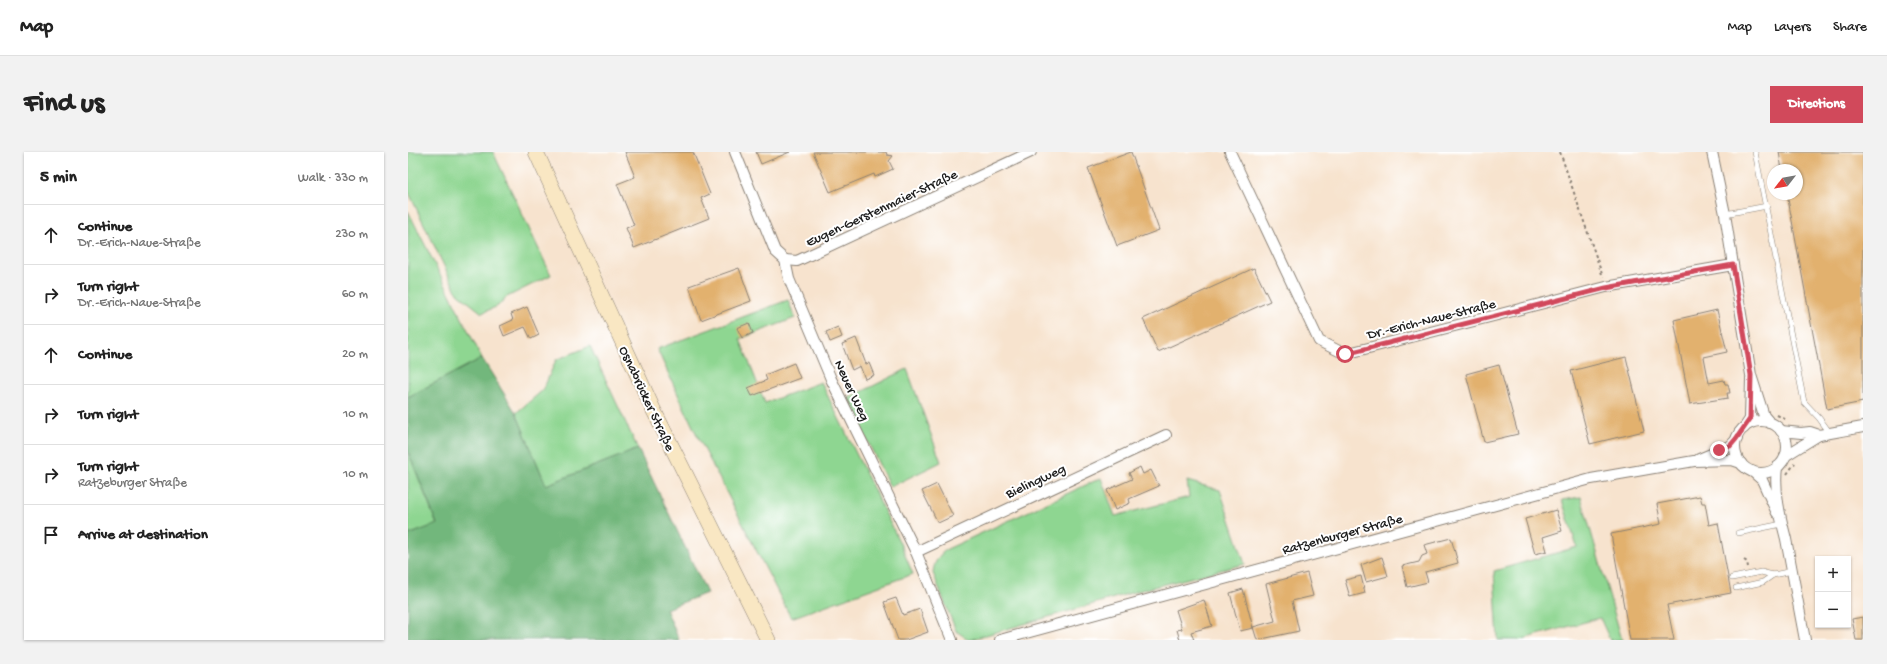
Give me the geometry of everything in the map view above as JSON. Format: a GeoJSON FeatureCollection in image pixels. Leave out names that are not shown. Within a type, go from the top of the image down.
{"type":"FeatureCollection","features":[{"type":"Feature","properties":{"kind":"main road","name":"Osnabrücker Straße"},"geometry":{"type":"LineString","coordinates":[[536,152],[653,409],[768,640]]}},
{"type":"Feature","properties":{"kind":"street"},"geometry":{"type":"LineString","coordinates":[[734,152],[774,251],[785,260]]}},
{"type":"Feature","properties":{"kind":"street","name":"Eugen-Gerstenmaier-Straße"},"geometry":{"type":"LineString","coordinates":[[785,260],[797,261],[1031,152]]}},
{"type":"Feature","properties":{"kind":"street","name":"Dr.-Erich-Naue-Straße"},"geometry":{"type":"LineString","coordinates":[[1230,152],[1319,341],[1345,354],[1606,288],[1733,265]]}},
{"type":"Feature","properties":{"kind":"street"},"geometry":{"type":"LineString","coordinates":[[1712,152],[1725,214],[1751,375],[1764,416],[1770,423],[1781,430],[1801,433],[1810,432],[1819,435]]}},
{"type":"Feature","properties":{"kind":"street","name":"Neuer Weg"},"geometry":{"type":"LineString","coordinates":[[785,260],[789,279],[831,379],[916,552],[952,640]]}},
{"type":"Feature","properties":{"kind":"street"},"geometry":{"type":"LineString","coordinates":[[1694,461],[1730,446],[1750,419],[1751,375]]}},
{"type":"Feature","properties":{"kind":"street"},"geometry":{"type":"LineString","coordinates":[[1744,428],[1756,422],[1770,423]]}},
{"type":"Feature","properties":{"kind":"street"},"geometry":{"type":"LineString","coordinates":[[1752,471],[1765,473],[1777,467],[1785,456],[1819,435],[1863,426]]}},
{"type":"Feature","properties":{"kind":"street"},"geometry":{"type":"LineString","coordinates":[[1781,430],[1786,443],[1785,456]]}},
{"type":"Feature","properties":{"kind":"street","name":"Bielingweg"},"geometry":{"type":"LineString","coordinates":[[916,552],[1166,435]]}},
{"type":"Feature","properties":{"kind":"street"},"geometry":{"type":"LineString","coordinates":[[1736,439],[1736,452],[1741,463]]}},
{"type":"Feature","properties":{"kind":"street"},"geometry":{"type":"LineString","coordinates":[[1694,461],[1732,460],[1741,463],[1762,480],[1782,524]]}},
{"type":"Feature","properties":{"kind":"street","name":"Ratzenburger Straße"},"geometry":{"type":"LineString","coordinates":[[1000,640],[1591,479],[1694,461]]}},
{"type":"Feature","properties":{"kind":"street"},"geometry":{"type":"LineString","coordinates":[[1777,467],[1776,485],[1782,524],[1805,640]]}},
{"type":"Feature","properties":{"kind":"lane"},"geometry":{"type":"LineString","coordinates":[[1756,152],[1804,402],[1820,418],[1830,433]]}},
{"type":"Feature","properties":{"kind":"lane"},"geometry":{"type":"LineString","coordinates":[[1725,214],[1767,206]]}},
{"type":"Feature","properties":{"kind":"lane"},"geometry":{"type":"LineString","coordinates":[[1738,533],[1782,524]]}},
{"type":"Feature","properties":{"kind":"lane"},"geometry":{"type":"LineString","coordinates":[[1736,588],[1763,582],[1773,575],[1792,571]]}},
{"type":"Feature","properties":{"kind":"lane"},"geometry":{"type":"LineString","coordinates":[[1732,578],[1761,572],[1773,575]]}},
{"type":"Feature","properties":{"kind":"path"},"geometry":{"type":"LineString","coordinates":[[1560,152],[1606,288]]}},
{"type":"Feature","properties":{"kind":"path"},"geometry":{"type":"LineString","coordinates":[[1775,413],[1788,421]]}},
{"type":"Feature","properties":{"kind":"path"},"geometry":{"type":"LineString","coordinates":[[1776,485],[1782,484],[1795,462]]}},
{"type":"Feature","properties":{"kind":"path"},"geometry":{"type":"LineString","coordinates":[[1744,560],[1748,566]]}},
{"type":"Feature","properties":{"kind":"green space"},"geometry":{"type":"Polygon","coordinates":[[[408,152],[493,152],[551,275],[505,298],[498,306],[482,313],[457,293],[408,191],[408,152]]]}},
{"type":"Feature","properties":{"kind":"green space"},"geometry":{"type":"Polygon","coordinates":[[[408,211],[482,358],[408,397],[408,211]]]}},
{"type":"Feature","properties":{"kind":"green space"},"geometry":{"type":"Polygon","coordinates":[[[788,300],[795,318],[740,339],[765,403],[821,382],[900,543],[913,574],[791,618],[694,429],[657,349],[788,300]]]}},
{"type":"Feature","properties":{"kind":"green space"},"geometry":{"type":"Polygon","coordinates":[[[590,346],[638,449],[546,485],[516,413],[543,390],[556,360],[590,346]]]}},
{"type":"Feature","properties":{"kind":"green space"},"geometry":{"type":"Polygon","coordinates":[[[482,358],[516,413],[546,485],[638,449],[707,593],[666,609],[679,640],[408,640],[408,535],[437,524],[408,451],[408,397],[482,358]]]}},
{"type":"Feature","properties":{"kind":"green space"},"geometry":{"type":"Polygon","coordinates":[[[907,369],[941,462],[890,487],[847,399],[907,369]]]}},
{"type":"Feature","properties":{"kind":"green space"},"geometry":{"type":"Polygon","coordinates":[[[408,451],[437,525],[408,535],[408,451]]]}},
{"type":"Feature","properties":{"kind":"green space"},"geometry":{"type":"Polygon","coordinates":[[[1101,478],[1115,516],[1189,497],[1187,481],[1220,490],[1245,564],[1138,591],[969,640],[956,631],[933,573],[935,562],[941,554],[947,549],[1101,478]]]}},
{"type":"Feature","properties":{"kind":"green space"},"geometry":{"type":"Polygon","coordinates":[[[1581,497],[1622,640],[1610,640],[1600,618],[1519,640],[1498,640],[1494,571],[1577,547],[1562,500],[1581,497]]]}},
{"type":"Feature","properties":{"kind":"building"},"geometry":{"type":"Polygon","coordinates":[[[625,152],[693,152],[710,194],[701,198],[709,218],[634,248],[626,228],[634,225],[617,184],[635,177],[625,152]]]}},
{"type":"Feature","properties":{"kind":"building"},"geometry":{"type":"Polygon","coordinates":[[[756,152],[790,152],[761,164],[756,152]]]}},
{"type":"Feature","properties":{"kind":"building"},"geometry":{"type":"Polygon","coordinates":[[[813,152],[886,152],[887,155],[893,156],[889,161],[893,169],[875,177],[874,174],[830,192],[813,152]]]}},
{"type":"Feature","properties":{"kind":"building"},"geometry":{"type":"Polygon","coordinates":[[[1131,152],[1159,230],[1117,246],[1088,168],[1131,152]]]}},
{"type":"Feature","properties":{"kind":"building"},"geometry":{"type":"Polygon","coordinates":[[[1779,152],[1863,152],[1863,402],[1827,409],[1788,200],[1803,200],[1803,164],[1781,164],[1779,152]]]}},
{"type":"Feature","properties":{"kind":"building"},"geometry":{"type":"Polygon","coordinates":[[[739,268],[751,301],[701,320],[689,286],[739,268]]]}},
{"type":"Feature","properties":{"kind":"building"},"geometry":{"type":"Polygon","coordinates":[[[1254,268],[1270,301],[1158,352],[1143,319],[1254,268]]]}},
{"type":"Feature","properties":{"kind":"building"},"geometry":{"type":"Polygon","coordinates":[[[527,307],[539,335],[531,339],[525,327],[504,336],[500,326],[513,320],[511,314],[527,307]]]}},
{"type":"Feature","properties":{"kind":"building"},"geometry":{"type":"Polygon","coordinates":[[[1717,310],[1727,352],[1704,357],[1709,383],[1724,380],[1725,384],[1728,384],[1730,393],[1727,393],[1728,398],[1690,404],[1674,320],[1717,310]]]}},
{"type":"Feature","properties":{"kind":"building"},"geometry":{"type":"Polygon","coordinates":[[[749,323],[753,333],[742,338],[737,328],[749,323]]]}},
{"type":"Feature","properties":{"kind":"building"},"geometry":{"type":"Polygon","coordinates":[[[838,327],[842,337],[830,342],[826,332],[838,327]]]}},
{"type":"Feature","properties":{"kind":"building"},"geometry":{"type":"Polygon","coordinates":[[[856,338],[866,364],[869,363],[874,375],[865,379],[860,366],[852,370],[842,344],[856,338]]]}},
{"type":"Feature","properties":{"kind":"building"},"geometry":{"type":"Polygon","coordinates":[[[1626,357],[1644,431],[1590,444],[1571,371],[1626,357]]]}},
{"type":"Feature","properties":{"kind":"building"},"geometry":{"type":"Polygon","coordinates":[[[794,363],[800,378],[752,396],[748,388],[767,380],[765,375],[794,363]]]}},
{"type":"Feature","properties":{"kind":"building"},"geometry":{"type":"Polygon","coordinates":[[[1499,365],[1518,434],[1484,442],[1466,374],[1499,365]]]}},
{"type":"Feature","properties":{"kind":"building"},"geometry":{"type":"Polygon","coordinates":[[[1140,467],[1143,474],[1151,470],[1159,486],[1129,499],[1130,503],[1115,510],[1107,490],[1132,479],[1129,473],[1140,467]]]}},
{"type":"Feature","properties":{"kind":"building"},"geometry":{"type":"Polygon","coordinates":[[[937,484],[953,516],[938,523],[922,491],[937,484]]]}},
{"type":"Feature","properties":{"kind":"building"},"geometry":{"type":"Polygon","coordinates":[[[1700,496],[1702,503],[1705,503],[1709,525],[1718,523],[1731,593],[1667,605],[1674,640],[1630,640],[1611,534],[1661,524],[1657,504],[1700,496]]]}},
{"type":"Feature","properties":{"kind":"building"},"geometry":{"type":"Polygon","coordinates":[[[1556,510],[1562,531],[1543,537],[1547,551],[1535,554],[1525,519],[1556,510]]]}},
{"type":"Feature","properties":{"kind":"building"},"geometry":{"type":"Polygon","coordinates":[[[1451,538],[1458,563],[1425,572],[1428,582],[1407,587],[1402,566],[1419,562],[1422,556],[1427,554],[1424,545],[1451,538]]]}},
{"type":"Feature","properties":{"kind":"building"},"geometry":{"type":"Polygon","coordinates":[[[1382,557],[1388,576],[1366,582],[1361,565],[1382,557]]]}},
{"type":"Feature","properties":{"kind":"building"},"geometry":{"type":"Polygon","coordinates":[[[1307,573],[1313,596],[1292,601],[1299,631],[1257,640],[1253,627],[1275,621],[1266,584],[1307,573]]]}},
{"type":"Feature","properties":{"kind":"building"},"geometry":{"type":"Polygon","coordinates":[[[1361,576],[1365,593],[1350,597],[1345,580],[1361,576]]]}},
{"type":"Feature","properties":{"kind":"building"},"geometry":{"type":"Polygon","coordinates":[[[1243,589],[1253,628],[1240,631],[1230,593],[1243,589]]]}},
{"type":"Feature","properties":{"kind":"building"},"geometry":{"type":"Polygon","coordinates":[[[896,598],[903,615],[920,609],[928,632],[906,640],[898,640],[884,602],[896,598]]]}},
{"type":"Feature","properties":{"kind":"building"},"geometry":{"type":"Polygon","coordinates":[[[1204,600],[1212,626],[1191,632],[1194,640],[1180,640],[1177,630],[1182,629],[1176,610],[1204,600]]]}},
{"type":"Feature","properties":{"kind":"building"},"geometry":{"type":"Polygon","coordinates":[[[1863,617],[1863,640],[1856,640],[1852,619],[1863,617]]]}},
{"type":"Feature","properties":{"kind":"route"},"geometry":{"type":"LineString","coordinates":[[1345,354],[1606,288],[1733,265],[1751,375],[1749,404],[1750,419],[1730,446],[1719,450]]}}]}
